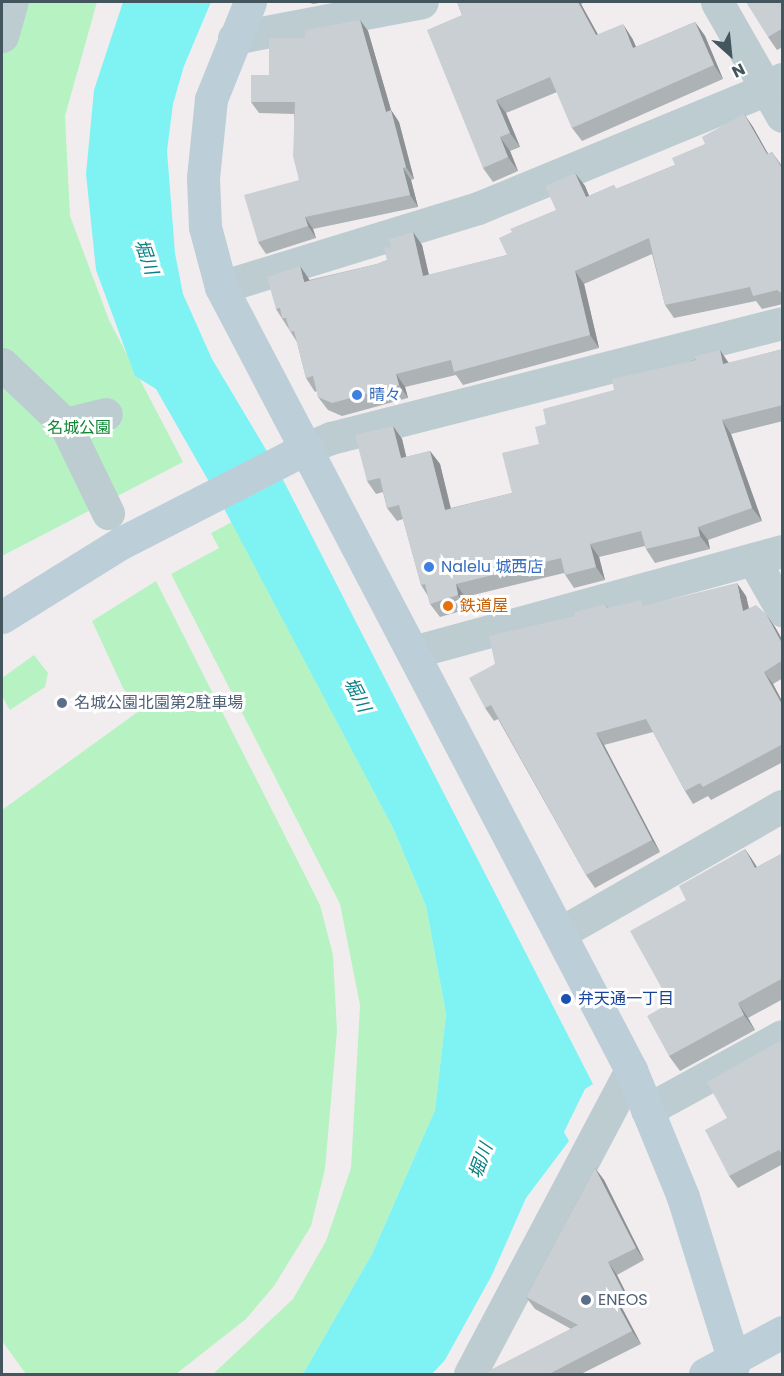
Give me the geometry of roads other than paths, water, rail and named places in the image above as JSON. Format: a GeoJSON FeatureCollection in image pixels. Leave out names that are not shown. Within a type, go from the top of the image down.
{"type":"FeatureCollection","features":[{"type":"Feature","properties":{"kind":"street"},"geometry":{"type":"LineString","coordinates":[[2,36],[12,2]]}},
{"type":"Feature","properties":{"kind":"street"},"geometry":{"type":"LineString","coordinates":[[250,2],[211,99],[203,178],[205,227],[221,287],[294,455],[413,652],[631,1070],[683,1197],[723,1370],[783,1332]]}},
{"type":"Feature","properties":{"kind":"street"},"geometry":{"type":"LineString","coordinates":[[234,39],[423,2]]}},
{"type":"Feature","properties":{"kind":"street"},"geometry":{"type":"LineString","coordinates":[[221,287],[478,208],[777,94],[717,2]]}},
{"type":"Feature","properties":{"kind":"street"},"geometry":{"type":"LineString","coordinates":[[2,617],[121,543],[196,507],[294,455],[336,437],[783,323]]}},
{"type":"Feature","properties":{"kind":"street"},"geometry":{"type":"LineString","coordinates":[[2,363],[65,424],[108,513]]}},
{"type":"Feature","properties":{"kind":"street"},"geometry":{"type":"LineString","coordinates":[[65,424],[106,414]]}},
{"type":"Feature","properties":{"kind":"street"},"geometry":{"type":"LineString","coordinates":[[413,652],[768,555],[783,610]]}},
{"type":"Feature","properties":{"kind":"street"},"geometry":{"type":"LineString","coordinates":[[560,933],[783,806]]}},
{"type":"Feature","properties":{"kind":"street"},"geometry":{"type":"LineString","coordinates":[[647,1110],[783,1036]]}},
{"type":"Feature","properties":{"kind":"street"},"geometry":{"type":"LineString","coordinates":[[470,1374],[631,1070]]}},
{"type":"Feature","properties":{"kind":"water","name":"堀川"},"geometry":{"type":"Polygon","coordinates":[[[123,2],[211,2],[184,66],[173,104],[167,151],[175,253],[183,294],[212,359],[277,468],[593,1084],[585,1089],[564,1132],[569,1141],[526,1198],[492,1275],[445,1360],[432,1374],[303,1374],[372,1254],[435,1110],[446,1014],[426,906],[393,828],[220,501],[156,389],[135,376],[96,270],[86,174],[94,90],[123,2]]]}},
{"type":"Feature","properties":{"kind":"place","name":"晴々"},"geometry":{"type":"Point","coordinates":[357,395]}},
{"type":"Feature","properties":{"kind":"place","name":"Nalelu 城西店"},"geometry":{"type":"Point","coordinates":[429,567]}},
{"type":"Feature","properties":{"kind":"place","name":"鉄道屋"},"geometry":{"type":"Point","coordinates":[448,606]}},
{"type":"Feature","properties":{"kind":"place","name":"名城公園北園第2駐車場"},"geometry":{"type":"Point","coordinates":[62,703]}},
{"type":"Feature","properties":{"kind":"place","name":"弁天通一丁目"},"geometry":{"type":"Point","coordinates":[566,999]}},
{"type":"Feature","properties":{"kind":"place","name":"ENEOS"},"geometry":{"type":"Point","coordinates":[586,1300]}},
{"type":"Feature","properties":{"kind":"park label","name":"名城公園"},"geometry":{"type":"Point","coordinates":[79,428]}}]}
